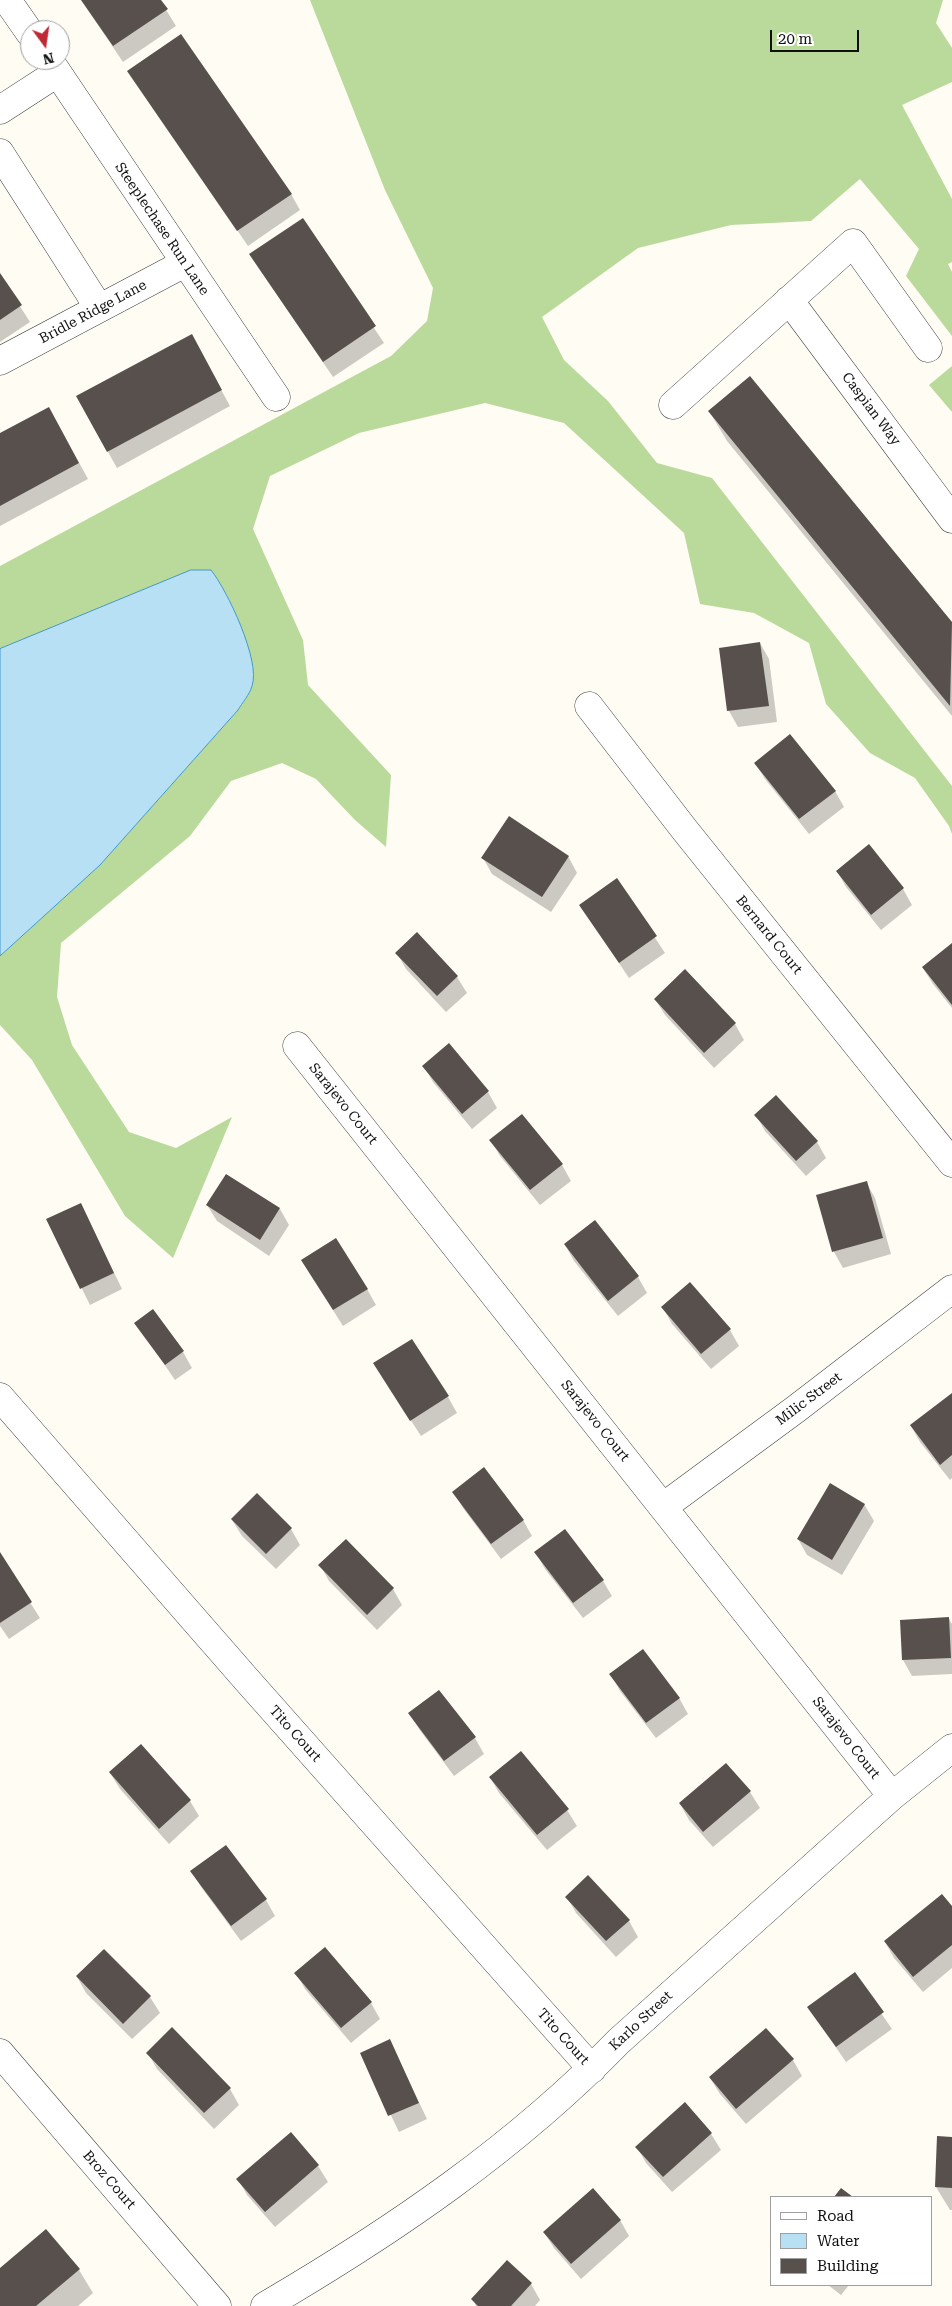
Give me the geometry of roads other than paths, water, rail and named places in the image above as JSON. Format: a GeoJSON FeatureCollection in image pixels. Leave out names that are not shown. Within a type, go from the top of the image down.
{"type":"FeatureCollection","features":[{"type":"Feature","properties":{"kind":"street"},"geometry":{"type":"LineString","coordinates":[[7,0],[21,20]]}},
{"type":"Feature","properties":{"kind":"street"},"geometry":{"type":"LineString","coordinates":[[0,110],[48,70]]}},
{"type":"Feature","properties":{"kind":"street","name":"Steeplechase Run Lane"},"geometry":{"type":"LineString","coordinates":[[56,70],[276,397]]}},
{"type":"Feature","properties":{"kind":"street"},"geometry":{"type":"LineString","coordinates":[[0,153],[99,308]]}},
{"type":"Feature","properties":{"kind":"street"},"geometry":{"type":"LineString","coordinates":[[673,405],[853,243],[928,348]]}},
{"type":"Feature","properties":{"kind":"street","name":"Bridle Ridge Lane"},"geometry":{"type":"LineString","coordinates":[[0,360],[185,263]]}},
{"type":"Feature","properties":{"kind":"street","name":"Caspian Way"},"geometry":{"type":"LineString","coordinates":[[789,300],[952,519]]}},
{"type":"Feature","properties":{"kind":"street","name":"Bernard Court"},"geometry":{"type":"LineString","coordinates":[[589,706],[684,829],[952,1163]]}},
{"type":"Feature","properties":{"kind":"street","name":"Sarajevo Court"},"geometry":{"type":"LineString","coordinates":[[297,1046],[892,1796]]}},
{"type":"Feature","properties":{"kind":"street","name":"Milic Street"},"geometry":{"type":"LineString","coordinates":[[663,1507],[796,1409],[952,1289]]}},
{"type":"Feature","properties":{"kind":"street","name":"Tito Court"},"geometry":{"type":"LineString","coordinates":[[0,1397],[239,1671],[592,2069]]}},
{"type":"Feature","properties":{"kind":"street","name":"Karlo Street"},"geometry":{"type":"LineString","coordinates":[[265,2306],[379,2237],[465,2176],[529,2126],[592,2069],[619,2041],[892,1796],[952,1748]]}},
{"type":"Feature","properties":{"kind":"street","name":"Broz Court"},"geometry":{"type":"LineString","coordinates":[[0,2053],[217,2306]]}},
{"type":"Feature","properties":{"kind":"water"},"geometry":{"type":"Polygon","coordinates":[[[191,570],[211,570],[233,609],[241,626],[252,660],[253,675],[250,692],[238,710],[100,865],[0,956],[0,649],[191,570]]]}}]}
